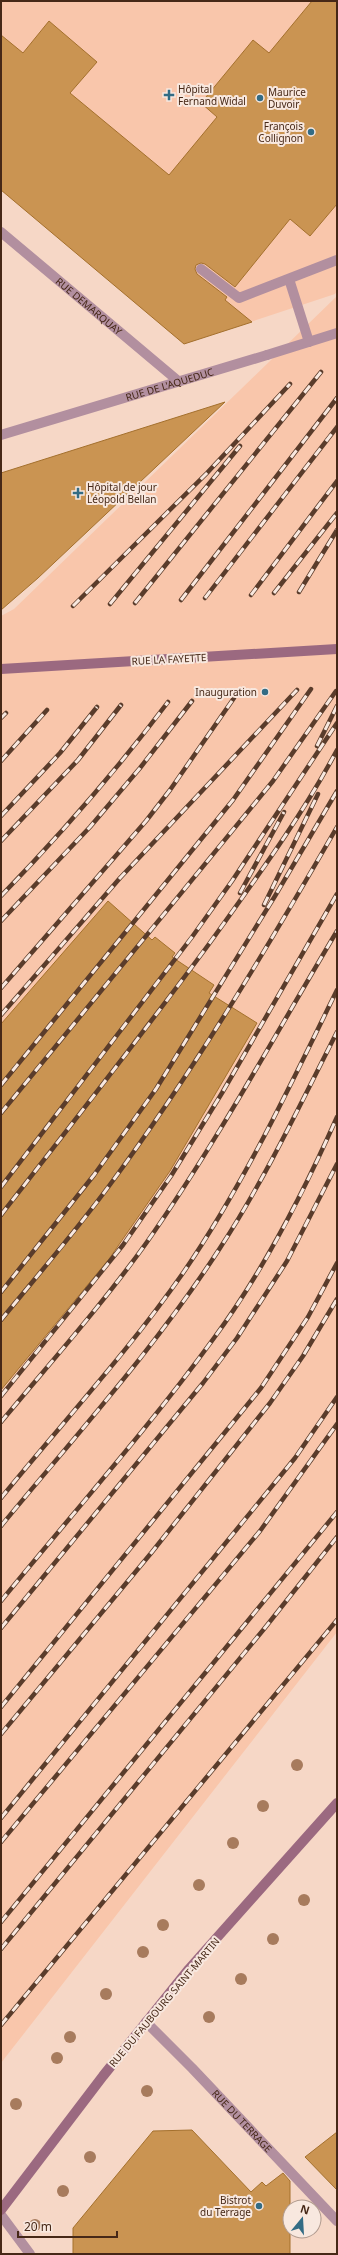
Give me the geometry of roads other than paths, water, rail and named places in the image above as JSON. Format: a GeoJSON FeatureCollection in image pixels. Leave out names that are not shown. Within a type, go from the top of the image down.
{"type":"FeatureCollection","features":[{"type":"Feature","properties":{"kind":"main road","name":"RUE LA FAYETTE"},"geometry":{"type":"LineString","coordinates":[[1,669],[337,649]]}},
{"type":"Feature","properties":{"kind":"main road","name":"RUE DU FAUBOURG SAINT-MARTIN"},"geometry":{"type":"LineString","coordinates":[[1,2210],[146,2022],[189,1969],[337,1803]]}},
{"type":"Feature","properties":{"kind":"street","name":"RUE DEMARQUAY"},"geometry":{"type":"LineString","coordinates":[[1,232],[178,380]]}},
{"type":"Feature","properties":{"kind":"street"},"geometry":{"type":"LineString","coordinates":[[201,269],[239,298],[337,260]]}},
{"type":"Feature","properties":{"kind":"street"},"geometry":{"type":"LineString","coordinates":[[289,279],[309,342]]}},
{"type":"Feature","properties":{"kind":"street","name":"RUE DE L'AQUEDUC"},"geometry":{"type":"LineString","coordinates":[[1,435],[178,380],[267,355],[337,333]]}},
{"type":"Feature","properties":{"kind":"street","name":"RUE DU TERRAGE"},"geometry":{"type":"LineString","coordinates":[[146,2022],[192,2068],[337,2221]]}},
{"type":"Feature","properties":{"kind":"street"},"geometry":{"type":"LineString","coordinates":[[1,2215],[30,2254]]}},
{"type":"Feature","properties":{"kind":"railway"},"geometry":{"type":"LineString","coordinates":[[135,603],[321,372]]}},
{"type":"Feature","properties":{"kind":"railway"},"geometry":{"type":"LineString","coordinates":[[73,606],[207,473],[290,384]]}},
{"type":"Feature","properties":{"kind":"railway"},"geometry":{"type":"LineString","coordinates":[[181,600],[337,398]]}},
{"type":"Feature","properties":{"kind":"railway"},"geometry":{"type":"LineString","coordinates":[[205,598],[337,427]]}},
{"type":"Feature","properties":{"kind":"railway"},"geometry":{"type":"LineString","coordinates":[[110,604],[240,446]]}},
{"type":"Feature","properties":{"kind":"railway"},"geometry":{"type":"LineString","coordinates":[[251,595],[337,481]]}},
{"type":"Feature","properties":{"kind":"railway"},"geometry":{"type":"LineString","coordinates":[[274,593],[337,513]]}},
{"type":"Feature","properties":{"kind":"railway"},"geometry":{"type":"LineString","coordinates":[[299,592],[337,530]]}},
{"type":"Feature","properties":{"kind":"railway"},"geometry":{"type":"LineString","coordinates":[[1,1085],[233,800],[311,689]]}},
{"type":"Feature","properties":{"kind":"railway"},"geometry":{"type":"LineString","coordinates":[[1,1015],[120,878],[297,690]]}},
{"type":"Feature","properties":{"kind":"railway"},"geometry":{"type":"LineString","coordinates":[[1,1113],[273,781],[336,691]]}},
{"type":"Feature","properties":{"kind":"railway"},"geometry":{"type":"LineString","coordinates":[[1,988],[146,821],[170,790],[234,698]]}},
{"type":"Feature","properties":{"kind":"railway"},"geometry":{"type":"LineString","coordinates":[[1,921],[90,827],[140,768],[192,701]]}},
{"type":"Feature","properties":{"kind":"railway"},"geometry":{"type":"LineString","coordinates":[[1,896],[88,802],[168,702]]}},
{"type":"Feature","properties":{"kind":"railway"},"geometry":{"type":"LineString","coordinates":[[1,841],[78,760],[121,705]]}},
{"type":"Feature","properties":{"kind":"railway"},"geometry":{"type":"LineString","coordinates":[[317,746],[337,706]]}},
{"type":"Feature","properties":{"kind":"railway"},"geometry":{"type":"LineString","coordinates":[[1,816],[60,753],[97,707]]}},
{"type":"Feature","properties":{"kind":"railway"},"geometry":{"type":"LineString","coordinates":[[1,761],[47,710]]}},
{"type":"Feature","properties":{"kind":"railway"},"geometry":{"type":"LineString","coordinates":[[1,718],[6,713]]}},
{"type":"Feature","properties":{"kind":"railway"},"geometry":{"type":"LineString","coordinates":[[1,1187],[192,937],[232,881],[337,723]]}},
{"type":"Feature","properties":{"kind":"railway"},"geometry":{"type":"LineString","coordinates":[[1,1215],[209,944],[293,825],[337,750]]}},
{"type":"Feature","properties":{"kind":"railway"},"geometry":{"type":"LineString","coordinates":[[1,1292],[94,1175],[156,1089],[275,896],[337,791]]}},
{"type":"Feature","properties":{"kind":"railway"},"geometry":{"type":"LineString","coordinates":[[264,905],[318,794]]}},
{"type":"Feature","properties":{"kind":"railway"},"geometry":{"type":"LineString","coordinates":[[240,893],[284,812]]}},
{"type":"Feature","properties":{"kind":"railway"},"geometry":{"type":"LineString","coordinates":[[1,1320],[96,1203],[170,1099],[256,965],[337,827]]}},
{"type":"Feature","properties":{"kind":"railway"},"geometry":{"type":"LineString","coordinates":[[1,1396],[123,1245],[171,1176],[222,1093],[337,894]]}},
{"type":"Feature","properties":{"kind":"railway"},"geometry":{"type":"LineString","coordinates":[[1,1422],[94,1311],[147,1242],[198,1166],[222,1127],[337,931]]}},
{"type":"Feature","properties":{"kind":"railway"},"geometry":{"type":"LineString","coordinates":[[1,1498],[140,1331],[183,1273],[226,1205],[246,1170],[284,1098],[337,990]]}},
{"type":"Feature","properties":{"kind":"railway"},"geometry":{"type":"LineString","coordinates":[[1,1526],[115,1390],[195,1285],[236,1222],[282,1142],[337,1032]]}},
{"type":"Feature","properties":{"kind":"railway"},"geometry":{"type":"LineString","coordinates":[[1,1601],[163,1405],[214,1338],[250,1286],[282,1231],[337,1117]]}},
{"type":"Feature","properties":{"kind":"railway"},"geometry":{"type":"LineString","coordinates":[[1,1628],[203,1383],[237,1338],[287,1261],[337,1164]]}},
{"type":"Feature","properties":{"kind":"railway"},"geometry":{"type":"LineString","coordinates":[[1,1707],[261,1388],[308,1317],[337,1263]]}},
{"type":"Feature","properties":{"kind":"railway"},"geometry":{"type":"LineString","coordinates":[[1,1734],[152,1552],[270,1403],[303,1356],[337,1299]]}},
{"type":"Feature","properties":{"kind":"railway"},"geometry":{"type":"LineString","coordinates":[[1,1818],[295,1458],[337,1397]]}},
{"type":"Feature","properties":{"kind":"railway"},"geometry":{"type":"LineString","coordinates":[[1,1842],[260,1531],[337,1424]]}},
{"type":"Feature","properties":{"kind":"railway"},"geometry":{"type":"LineString","coordinates":[[1,1922],[337,1512]]}},
{"type":"Feature","properties":{"kind":"railway"},"geometry":{"type":"LineString","coordinates":[[1,1949],[264,1629],[337,1537]]}},
{"type":"Feature","properties":{"kind":"railway"},"geometry":{"type":"LineString","coordinates":[[1,2025],[337,1620]]}},
{"type":"Feature","properties":{"kind":"place","name":"Hôpital Fernand Widal"},"geometry":{"type":"Point","coordinates":[169,95]}},
{"type":"Feature","properties":{"kind":"place","name":"Maurice Duvoir"},"geometry":{"type":"Point","coordinates":[260,98]}},
{"type":"Feature","properties":{"kind":"place","name":"François Collignon"},"geometry":{"type":"Point","coordinates":[311,132]}},
{"type":"Feature","properties":{"kind":"place","name":"Hôpital de jour Léopold Bellan"},"geometry":{"type":"Point","coordinates":[78,493]}},
{"type":"Feature","properties":{"kind":"place","name":"Inauguration"},"geometry":{"type":"Point","coordinates":[265,692]}},
{"type":"Feature","properties":{"kind":"place","name":"Bistrot du Terrage"},"geometry":{"type":"Point","coordinates":[259,2206]}}]}
